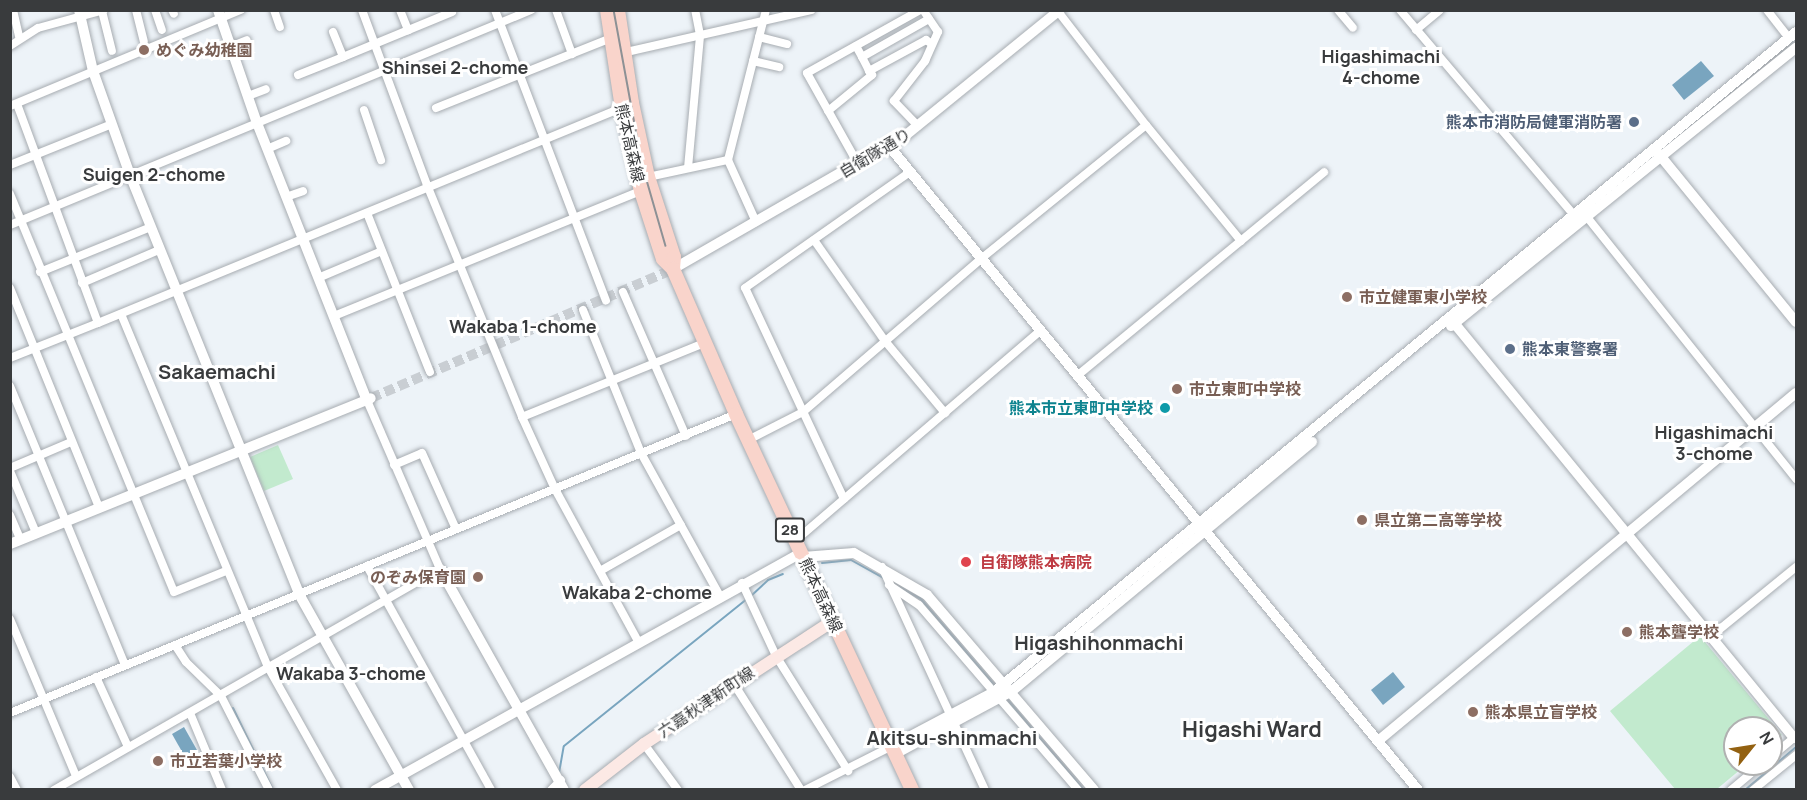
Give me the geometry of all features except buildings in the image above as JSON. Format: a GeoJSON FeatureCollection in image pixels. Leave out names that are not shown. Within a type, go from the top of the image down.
{"type":"FeatureCollection","features":[{"type":"Feature","properties":{"kind":"main road","name":"熊本高森線"},"geometry":{"type":"LineString","coordinates":[[607,10],[611,38],[618,54]]}},
{"type":"Feature","properties":{"kind":"main road","name":"熊本高森線"},"geometry":{"type":"LineString","coordinates":[[618,10],[618,54],[641,190],[663,259],[673,269],[736,414],[912,789]]}},
{"type":"Feature","properties":{"kind":"main road","name":"熊本高森線"},"geometry":{"type":"LineString","coordinates":[[627,106],[674,257],[673,269]]}},
{"type":"Feature","properties":{"kind":"main road","name":"六嘉秋津新町線"},"geometry":{"type":"LineString","coordinates":[[585,789],[644,744],[832,621]]}},
{"type":"Feature","properties":{"kind":"street"},"geometry":{"type":"LineString","coordinates":[[13,10],[19,37]]}},
{"type":"Feature","properties":{"kind":"street"},"geometry":{"type":"LineString","coordinates":[[136,10],[144,40]]}},
{"type":"Feature","properties":{"kind":"street"},"geometry":{"type":"LineString","coordinates":[[155,10],[162,30]]}},
{"type":"Feature","properties":{"kind":"street"},"geometry":{"type":"LineString","coordinates":[[98,323],[14,105],[219,15],[242,10]]}},
{"type":"Feature","properties":{"kind":"street"},"geometry":{"type":"LineString","coordinates":[[274,10],[280,27]]}},
{"type":"Feature","properties":{"kind":"street"},"geometry":{"type":"LineString","coordinates":[[362,10],[427,185],[522,417],[555,489],[639,643]]}},
{"type":"Feature","properties":{"kind":"street"},"geometry":{"type":"LineString","coordinates":[[400,10],[408,30]]}},
{"type":"Feature","properties":{"kind":"street"},"geometry":{"type":"LineString","coordinates":[[495,10],[572,219],[606,300]]}},
{"type":"Feature","properties":{"kind":"street"},"geometry":{"type":"LineString","coordinates":[[10,225],[531,10]]}},
{"type":"Feature","properties":{"kind":"street"},"geometry":{"type":"LineString","coordinates":[[556,10],[572,54]]}},
{"type":"Feature","properties":{"kind":"street"},"geometry":{"type":"LineString","coordinates":[[688,168],[700,35],[695,10]]}},
{"type":"Feature","properties":{"kind":"street"},"geometry":{"type":"LineString","coordinates":[[756,222],[728,160],[766,10]]}},
{"type":"Feature","properties":{"kind":"street"},"geometry":{"type":"LineString","coordinates":[[618,54],[811,10]]}},
{"type":"Feature","properties":{"kind":"street"},"geometry":{"type":"LineString","coordinates":[[858,164],[807,73],[921,10],[938,32],[925,61],[894,101],[918,126]]}},
{"type":"Feature","properties":{"kind":"street"},"geometry":{"type":"LineString","coordinates":[[1338,10],[1353,28]]}},
{"type":"Feature","properties":{"kind":"street"},"geometry":{"type":"LineString","coordinates":[[1400,10],[1581,214],[1797,479]]}},
{"type":"Feature","properties":{"kind":"street"},"geometry":{"type":"LineString","coordinates":[[1416,30],[1440,10]]}},
{"type":"Feature","properties":{"kind":"street"},"geometry":{"type":"LineString","coordinates":[[1658,153],[1793,35],[1767,10]]}},
{"type":"Feature","properties":{"kind":"street"},"geometry":{"type":"LineString","coordinates":[[10,46],[19,37],[80,14],[103,11],[112,51]]}},
{"type":"Feature","properties":{"kind":"street"},"geometry":{"type":"LineString","coordinates":[[1058,11],[1146,125],[1241,241]]}},
{"type":"Feature","properties":{"kind":"street","name":"自衛隊通り"},"geometry":{"type":"LineString","coordinates":[[673,269],[889,146],[918,126],[1058,11]]}},
{"type":"Feature","properties":{"kind":"street"},"geometry":{"type":"LineString","coordinates":[[298,75],[452,12]]}},
{"type":"Feature","properties":{"kind":"street"},"geometry":{"type":"LineString","coordinates":[[80,14],[93,71],[130,175],[299,594],[409,789]]}},
{"type":"Feature","properties":{"kind":"street"},"geometry":{"type":"LineString","coordinates":[[219,15],[286,198],[426,540],[440,569],[562,785],[551,789]]}},
{"type":"Feature","properties":{"kind":"street"},"geometry":{"type":"LineString","coordinates":[[862,57],[929,19]]}},
{"type":"Feature","properties":{"kind":"street"},"geometry":{"type":"LineString","coordinates":[[333,32],[343,57]]}},
{"type":"Feature","properties":{"kind":"street"},"geometry":{"type":"LineString","coordinates":[[759,37],[787,44]]}},
{"type":"Feature","properties":{"kind":"street"},"geometry":{"type":"LineString","coordinates":[[436,108],[611,38]]}},
{"type":"Feature","properties":{"kind":"street"},"geometry":{"type":"LineString","coordinates":[[230,46],[248,40]]}},
{"type":"Feature","properties":{"kind":"street"},"geometry":{"type":"LineString","coordinates":[[869,71],[926,40],[932,44]]}},
{"type":"Feature","properties":{"kind":"street"},"geometry":{"type":"LineString","coordinates":[[828,111],[872,75],[856,46]]}},
{"type":"Feature","properties":{"kind":"street"},"geometry":{"type":"LineString","coordinates":[[734,684],[803,789],[848,771],[953,721],[1003,691],[1581,214],[1797,48]]}},
{"type":"Feature","properties":{"kind":"street"},"geometry":{"type":"LineString","coordinates":[[753,61],[779,67]]}},
{"type":"Feature","properties":{"kind":"street"},"geometry":{"type":"LineString","coordinates":[[248,96],[266,89]]}},
{"type":"Feature","properties":{"kind":"street"},"geometry":{"type":"LineString","coordinates":[[10,358],[367,213],[427,185],[627,106]]}},
{"type":"Feature","properties":{"kind":"street"},"geometry":{"type":"LineString","coordinates":[[364,110],[381,160]]}},
{"type":"Feature","properties":{"kind":"street"},"geometry":{"type":"LineString","coordinates":[[10,165],[112,124]]}},
{"type":"Feature","properties":{"kind":"street"},"geometry":{"type":"LineString","coordinates":[[748,440],[803,412],[982,258],[1146,125]]}},
{"type":"Feature","properties":{"kind":"street"},"geometry":{"type":"LineString","coordinates":[[267,149],[286,141]]}},
{"type":"Feature","properties":{"kind":"street"},"geometry":{"type":"LineString","coordinates":[[889,146],[1204,526],[1414,788]]}},
{"type":"Feature","properties":{"kind":"street"},"geometry":{"type":"LineString","coordinates":[[1658,153],[1797,322]]}},
{"type":"Feature","properties":{"kind":"street"},"geometry":{"type":"LineString","coordinates":[[334,316],[641,190],[648,177],[728,160]]}},
{"type":"Feature","properties":{"kind":"street"},"geometry":{"type":"LineString","coordinates":[[844,499],[746,288],[910,172]]}},
{"type":"Feature","properties":{"kind":"street"},"geometry":{"type":"LineString","coordinates":[[1078,375],[1324,172]]}},
{"type":"Feature","properties":{"kind":"street"},"geometry":{"type":"LineString","coordinates":[[286,198],[303,191]]}},
{"type":"Feature","properties":{"kind":"street"},"geometry":{"type":"LineString","coordinates":[[10,194],[130,495],[174,592],[226,572]]}},
{"type":"Feature","properties":{"kind":"street"},"geometry":{"type":"LineString","coordinates":[[367,213],[430,372]]}},
{"type":"Feature","properties":{"kind":"street"},"geometry":{"type":"LineString","coordinates":[[40,272],[151,227]]}},
{"type":"Feature","properties":{"kind":"street"},"geometry":{"type":"LineString","coordinates":[[814,240],[885,341],[945,413]]}},
{"type":"Feature","properties":{"kind":"street"},"geometry":{"type":"LineString","coordinates":[[82,283],[159,250]]}},
{"type":"Feature","properties":{"kind":"street"},"geometry":{"type":"LineString","coordinates":[[318,278],[382,251]]}},
{"type":"Feature","properties":{"kind":"street"},"geometry":{"type":"LineString","coordinates":[[10,288],[99,507]]}},
{"type":"Feature","properties":{"kind":"street"},"geometry":{"type":"LineString","coordinates":[[623,292],[686,436]]}},
{"type":"Feature","properties":{"kind":"street"},"geometry":{"type":"LineString","coordinates":[[583,310],[641,453],[720,596]]}},
{"type":"Feature","properties":{"kind":"street"},"geometry":{"type":"LineString","coordinates":[[121,314],[184,472],[268,667],[337,789]]}},
{"type":"Feature","properties":{"kind":"street"},"geometry":{"type":"LineString","coordinates":[[1452,320],[1710,637],[1795,737],[1783,747]]}},
{"type":"Feature","properties":{"kind":"street"},"geometry":{"type":"LineString","coordinates":[[375,789],[639,643],[799,550],[844,499],[1041,330]]}},
{"type":"Feature","properties":{"kind":"street"},"geometry":{"type":"LineString","coordinates":[[522,417],[704,343]]}},
{"type":"Feature","properties":{"kind":"street"},"geometry":{"type":"LineString","coordinates":[[10,386],[125,665]]}},
{"type":"Feature","properties":{"kind":"street"},"geometry":{"type":"LineString","coordinates":[[1378,741],[1797,393]]}},
{"type":"Feature","properties":{"kind":"street"},"geometry":{"type":"LineString","coordinates":[[10,515],[15,542],[369,398]]}},
{"type":"Feature","properties":{"kind":"street"},"geometry":{"type":"LineString","coordinates":[[10,713],[736,414]]}},
{"type":"Feature","properties":{"kind":"street"},"geometry":{"type":"LineString","coordinates":[[36,533],[10,469],[72,442]]}},
{"type":"Feature","properties":{"kind":"street"},"geometry":{"type":"LineString","coordinates":[[394,465],[422,453],[456,529]]}},
{"type":"Feature","properties":{"kind":"street"},"geometry":{"type":"LineString","coordinates":[[600,571],[681,525]]}},
{"type":"Feature","properties":{"kind":"street"},"geometry":{"type":"LineString","coordinates":[[799,550],[848,551],[927,595],[1078,789]]}},
{"type":"Feature","properties":{"kind":"street"},"geometry":{"type":"LineString","coordinates":[[367,566],[384,601],[491,789]]}},
{"type":"Feature","properties":{"kind":"street"},"geometry":{"type":"LineString","coordinates":[[1710,637],[1797,567]]}},
{"type":"Feature","properties":{"kind":"street"},"geometry":{"type":"LineString","coordinates":[[54,789],[221,696],[322,635],[440,569]]}},
{"type":"Feature","properties":{"kind":"street"},"geometry":{"type":"LineString","coordinates":[[883,569],[985,789]]}},
{"type":"Feature","properties":{"kind":"street"},"geometry":{"type":"LineString","coordinates":[[742,583],[776,656],[848,771]]}},
{"type":"Feature","properties":{"kind":"street"},"geometry":{"type":"LineString","coordinates":[[889,585],[919,605],[1094,789]]}},
{"type":"Feature","properties":{"kind":"street"},"geometry":{"type":"LineString","coordinates":[[10,619],[76,776]]}},
{"type":"Feature","properties":{"kind":"street"},"geometry":{"type":"LineString","coordinates":[[175,645],[186,662],[221,696],[268,789]]}},
{"type":"Feature","properties":{"kind":"street"},"geometry":{"type":"LineString","coordinates":[[96,677],[128,747]]}},
{"type":"Feature","properties":{"kind":"street"},"geometry":{"type":"LineString","coordinates":[[190,713],[222,789]]}},
{"type":"Feature","properties":{"kind":"street"},"geometry":{"type":"LineString","coordinates":[[644,744],[678,789]]}},
{"type":"Feature","properties":{"kind":"street"},"geometry":{"type":"LineString","coordinates":[[1753,789],[1797,755]]}},
{"type":"Feature","properties":{"kind":"street"},"geometry":{"type":"LineString","coordinates":[[1731,789],[1747,776]]}},
{"type":"Feature","properties":{"kind":"street"},"geometry":{"type":"LineString","coordinates":[[10,777],[17,789]]}},
{"type":"Feature","properties":{"kind":"green space"},"geometry":{"type":"Polygon","coordinates":[[[278,445],[293,479],[264,491],[250,457],[278,445]]]}},
{"type":"Feature","properties":{"kind":"green space"},"geometry":{"type":"Polygon","coordinates":[[[1700,636],[1766,716],[1723,716],[1723,776],[1733,776],[1717,789],[1675,789],[1610,711],[1700,636]]]}},
{"type":"Feature","properties":{"kind":"water"},"geometry":{"type":"Polygon","coordinates":[[[1701,61],[1714,76],[1684,100],[1672,85],[1701,61]]]}},
{"type":"Feature","properties":{"kind":"water"},"geometry":{"type":"Polygon","coordinates":[[[1393,672],[1405,687],[1383,705],[1371,690],[1393,672]]]}},
{"type":"Feature","properties":{"kind":"water"},"geometry":{"type":"Polygon","coordinates":[[[184,727],[197,750],[185,757],[172,734],[184,727]]]}},
{"type":"Feature","properties":{"kind":"waterway"},"geometry":{"type":"LineString","coordinates":[[822,563],[851,560],[883,578]]}},
{"type":"Feature","properties":{"kind":"waterway"},"geometry":{"type":"LineString","coordinates":[[751,596],[768,580],[783,574]]}},
{"type":"Feature","properties":{"kind":"waterway"},"geometry":{"type":"LineString","coordinates":[[899,587],[920,598],[996,687]]}},
{"type":"Feature","properties":{"kind":"waterway"},"geometry":{"type":"LineString","coordinates":[[559,773],[564,746],[747,599]]}},
{"type":"Feature","properties":{"kind":"waterway"},"geometry":{"type":"LineString","coordinates":[[1006,698],[1084,790]]}},
{"type":"Feature","properties":{"kind":"waterway"},"geometry":{"type":"LineString","coordinates":[[233,708],[273,790]]}},
{"type":"Feature","properties":{"kind":"waterway"},"geometry":{"type":"LineString","coordinates":[[1745,790],[1796,747]]}},
{"type":"Feature","properties":{"kind":"tunnel"},"geometry":{"type":"LineString","coordinates":[[371,398],[673,269]]}},
{"type":"Feature","properties":{"kind":"tram line"},"geometry":{"type":"LineString","coordinates":[[614,10],[642,163],[666,246]]}},
{"type":"Feature","properties":{"kind":"place","name":"めぐみ幼稚園"},"geometry":{"type":"Point","coordinates":[144,50]}},
{"type":"Feature","properties":{"kind":"place","name":"熊本市消防局健軍消防署"},"geometry":{"type":"Point","coordinates":[1634,122]}},
{"type":"Feature","properties":{"kind":"place","name":"市立健軍東小学校"},"geometry":{"type":"Point","coordinates":[1347,297]}},
{"type":"Feature","properties":{"kind":"place","name":"熊本東警察署"},"geometry":{"type":"Point","coordinates":[1510,349]}},
{"type":"Feature","properties":{"kind":"place","name":"市立東町中学校"},"geometry":{"type":"Point","coordinates":[1177,389]}},
{"type":"Feature","properties":{"kind":"place","name":"熊本市立東町中学校"},"geometry":{"type":"Point","coordinates":[1165,408]}},
{"type":"Feature","properties":{"kind":"place","name":"県立第二高等学校"},"geometry":{"type":"Point","coordinates":[1362,520]}},
{"type":"Feature","properties":{"kind":"place","name":"自衛隊熊本病院"},"geometry":{"type":"Point","coordinates":[966,562]}},
{"type":"Feature","properties":{"kind":"place","name":"のぞみ保育園"},"geometry":{"type":"Point","coordinates":[478,577]}},
{"type":"Feature","properties":{"kind":"place","name":"熊本聾学校"},"geometry":{"type":"Point","coordinates":[1627,632]}},
{"type":"Feature","properties":{"kind":"place","name":"熊本県立盲学校"},"geometry":{"type":"Point","coordinates":[1473,712]}},
{"type":"Feature","properties":{"kind":"place","name":"市立若葉小学校"},"geometry":{"type":"Point","coordinates":[158,761]}},
{"type":"Feature","properties":{"kind":"district","name":"Shinsei 2-chome"},"geometry":{"type":"Point","coordinates":[455,67]}},
{"type":"Feature","properties":{"kind":"district","name":"Higashimachi 4-chome"},"geometry":{"type":"Point","coordinates":[1381,67]}},
{"type":"Feature","properties":{"kind":"district","name":"Suigen 2-chome"},"geometry":{"type":"Point","coordinates":[154,174]}},
{"type":"Feature","properties":{"kind":"district","name":"Wakaba 1-chome"},"geometry":{"type":"Point","coordinates":[523,326]}},
{"type":"Feature","properties":{"kind":"district","name":"Sakaemachi"},"geometry":{"type":"Point","coordinates":[217,371]}},
{"type":"Feature","properties":{"kind":"district","name":"Higashimachi 3-chome"},"geometry":{"type":"Point","coordinates":[1714,443]}},
{"type":"Feature","properties":{"kind":"district","name":"Wakaba 2-chome"},"geometry":{"type":"Point","coordinates":[637,592]}},
{"type":"Feature","properties":{"kind":"district","name":"Higashihonmachi"},"geometry":{"type":"Point","coordinates":[1099,642]}},
{"type":"Feature","properties":{"kind":"district","name":"Wakaba 3-chome"},"geometry":{"type":"Point","coordinates":[351,673]}},
{"type":"Feature","properties":{"kind":"district","name":"Higashi Ward"},"geometry":{"type":"Point","coordinates":[1252,730]}},
{"type":"Feature","properties":{"kind":"district","name":"Akitsu-shinmachi"},"geometry":{"type":"Point","coordinates":[952,737]}}]}
